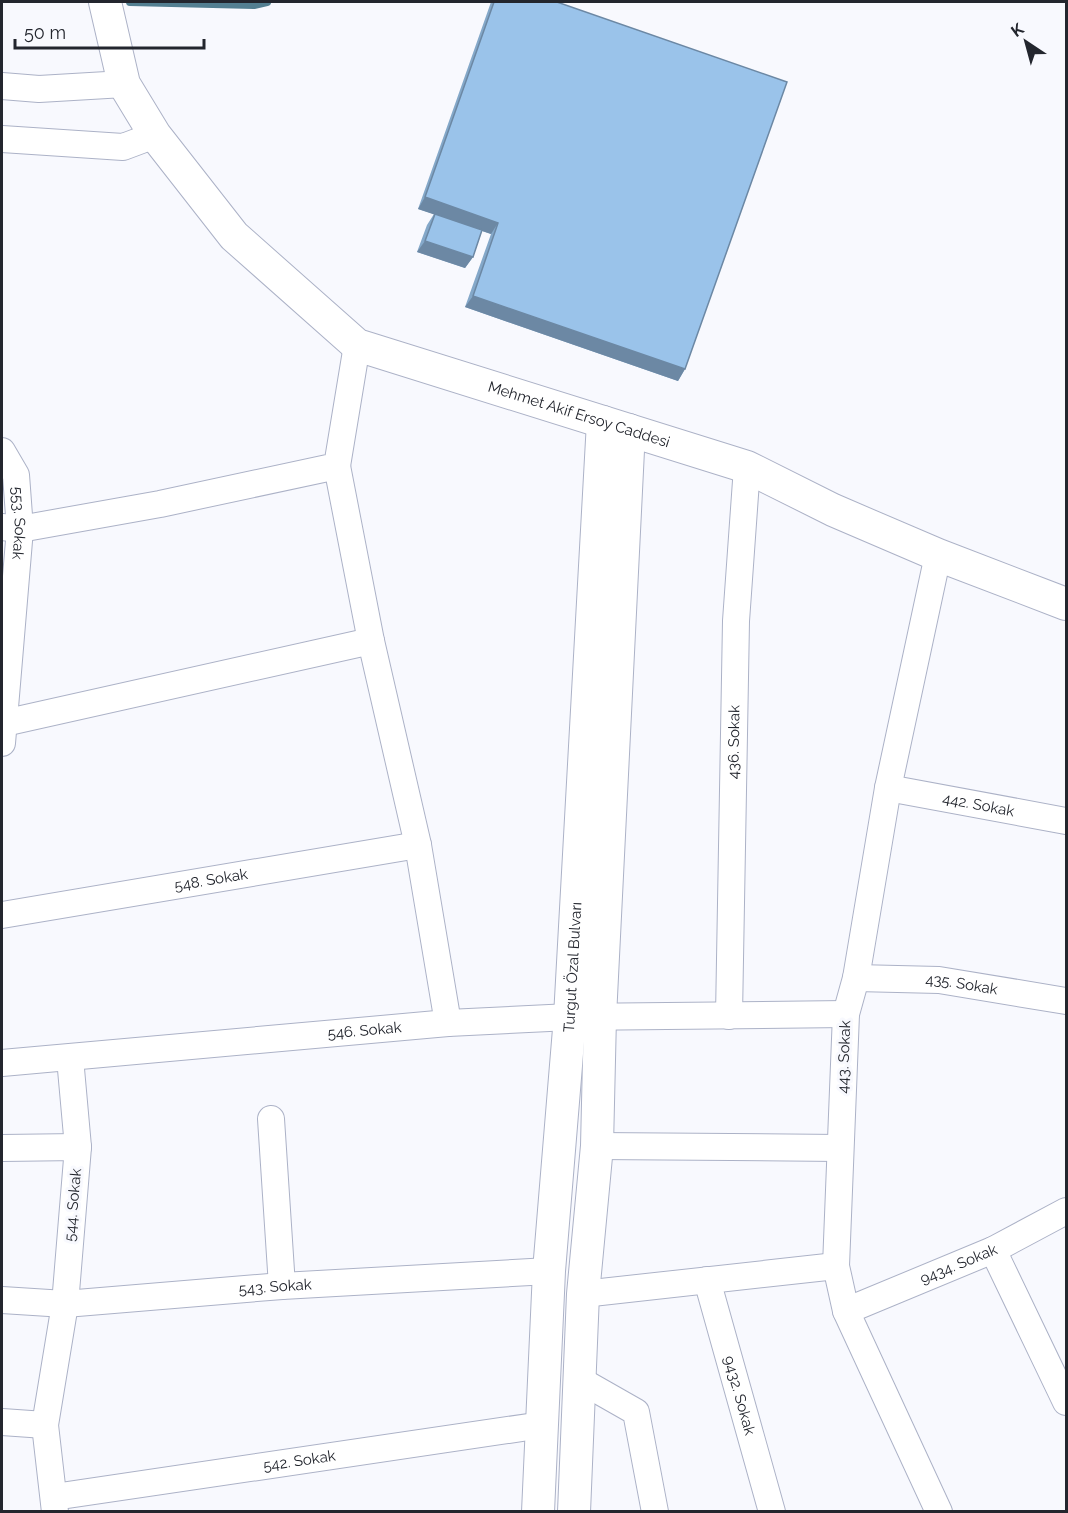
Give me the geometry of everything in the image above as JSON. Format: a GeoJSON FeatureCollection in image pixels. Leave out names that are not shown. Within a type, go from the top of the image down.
{"type":"FeatureCollection","features":[{"type":"Feature","properties":{"kind":"street","name":"Mehmet Akif Ersoy Caddesi"},"geometry":{"type":"LineString","coordinates":[[106,7],[124,84],[155,135],[234,236],[357,345],[747,467],[833,510],[938,555],[1066,604]]}},
{"type":"Feature","properties":{"kind":"street"},"geometry":{"type":"LineString","coordinates":[[2,86],[39,89],[124,84]]}},
{"type":"Feature","properties":{"kind":"street"},"geometry":{"type":"LineString","coordinates":[[2,139],[123,147],[155,135]]}},
{"type":"Feature","properties":{"kind":"street"},"geometry":{"type":"LineString","coordinates":[[357,345],[337,466],[371,641],[418,845],[448,1023]]}},
{"type":"Feature","properties":{"kind":"street","name":"Turgut Özal Bulvarı"},"geometry":{"type":"LineString","coordinates":[[538,1512],[549,1271],[585,1017],[616,426]]}},
{"type":"Feature","properties":{"kind":"street","name":"553. Sokak"},"geometry":{"type":"LineString","coordinates":[[2,451],[16,474],[11,528],[3,733]]}},
{"type":"Feature","properties":{"kind":"street"},"geometry":{"type":"LineString","coordinates":[[11,528],[160,504],[337,466]]}},
{"type":"Feature","properties":{"kind":"street","name":"436. Sokak"},"geometry":{"type":"LineString","coordinates":[[729,1016],[736,621],[747,467]]}},
{"type":"Feature","properties":{"kind":"street","name":"443. Sokak"},"geometry":{"type":"LineString","coordinates":[[938,555],[888,788],[856,978],[846,1014],[836,1266],[846,1311],[939,1512]]}},
{"type":"Feature","properties":{"kind":"street"},"geometry":{"type":"LineString","coordinates":[[3,733],[371,641]]}},
{"type":"Feature","properties":{"kind":"street","name":"442. Sokak"},"geometry":{"type":"LineString","coordinates":[[888,788],[1066,821]]}},
{"type":"Feature","properties":{"kind":"street","name":"548. Sokak"},"geometry":{"type":"LineString","coordinates":[[2,909],[418,845]]}},
{"type":"Feature","properties":{"kind":"street","name":"435. Sokak"},"geometry":{"type":"LineString","coordinates":[[856,978],[939,981],[1066,1001]]}},
{"type":"Feature","properties":{"kind":"street","name":"546. Sokak"},"geometry":{"type":"LineString","coordinates":[[2,1063],[448,1023],[585,1017],[846,1014]]}},
{"type":"Feature","properties":{"kind":"street","name":"Turgut Özal Bulvarı"},"geometry":{"type":"LineString","coordinates":[[574,1512],[583,1294],[597,1146],[585,1017]]}},
{"type":"Feature","properties":{"kind":"street"},"geometry":{"type":"LineString","coordinates":[[70,1058],[78,1147]]}},
{"type":"Feature","properties":{"kind":"street"},"geometry":{"type":"LineString","coordinates":[[271,1119],[282,1286]]}},
{"type":"Feature","properties":{"kind":"street"},"geometry":{"type":"LineString","coordinates":[[597,1146],[840,1148]]}},
{"type":"Feature","properties":{"kind":"street","name":"544. Sokak"},"geometry":{"type":"LineString","coordinates":[[2,1148],[78,1147],[65,1304],[45,1425],[55,1504]]}},
{"type":"Feature","properties":{"kind":"street","name":"9434. Sokak"},"geometry":{"type":"LineString","coordinates":[[846,1311],[1063,1219]]}},
{"type":"Feature","properties":{"kind":"street"},"geometry":{"type":"LineString","coordinates":[[993,1250],[1066,1402]]}},
{"type":"Feature","properties":{"kind":"street"},"geometry":{"type":"LineString","coordinates":[[583,1294],[836,1266]]}},
{"type":"Feature","properties":{"kind":"street","name":"543. Sokak"},"geometry":{"type":"LineString","coordinates":[[2,1300],[65,1304],[282,1286],[549,1271]]}},
{"type":"Feature","properties":{"kind":"street","name":"9432. Sokak"},"geometry":{"type":"LineString","coordinates":[[707,1280],[772,1512]]}},
{"type":"Feature","properties":{"kind":"street"},"geometry":{"type":"LineString","coordinates":[[578,1379],[636,1412],[655,1512]]}},
{"type":"Feature","properties":{"kind":"street"},"geometry":{"type":"LineString","coordinates":[[2,1422],[45,1425]]}},
{"type":"Feature","properties":{"kind":"street","name":"542. Sokak"},"geometry":{"type":"LineString","coordinates":[[55,1504],[543,1425]]}},
{"type":"Feature","properties":{"kind":"building"},"geometry":{"type":"Polygon","coordinates":[[[494,2],[557,2],[787,82],[685,369],[473,296],[498,223],[425,197],[494,2]]]}},
{"type":"Feature","properties":{"kind":"building"},"geometry":{"type":"Polygon","coordinates":[[[435,214],[482,230],[473,257],[425,241],[435,214]]]}},
{"type":"Feature","properties":{"kind":"waterway"},"geometry":{"type":"LineString","coordinates":[[130,2],[254,5],[267,2]]}}]}
